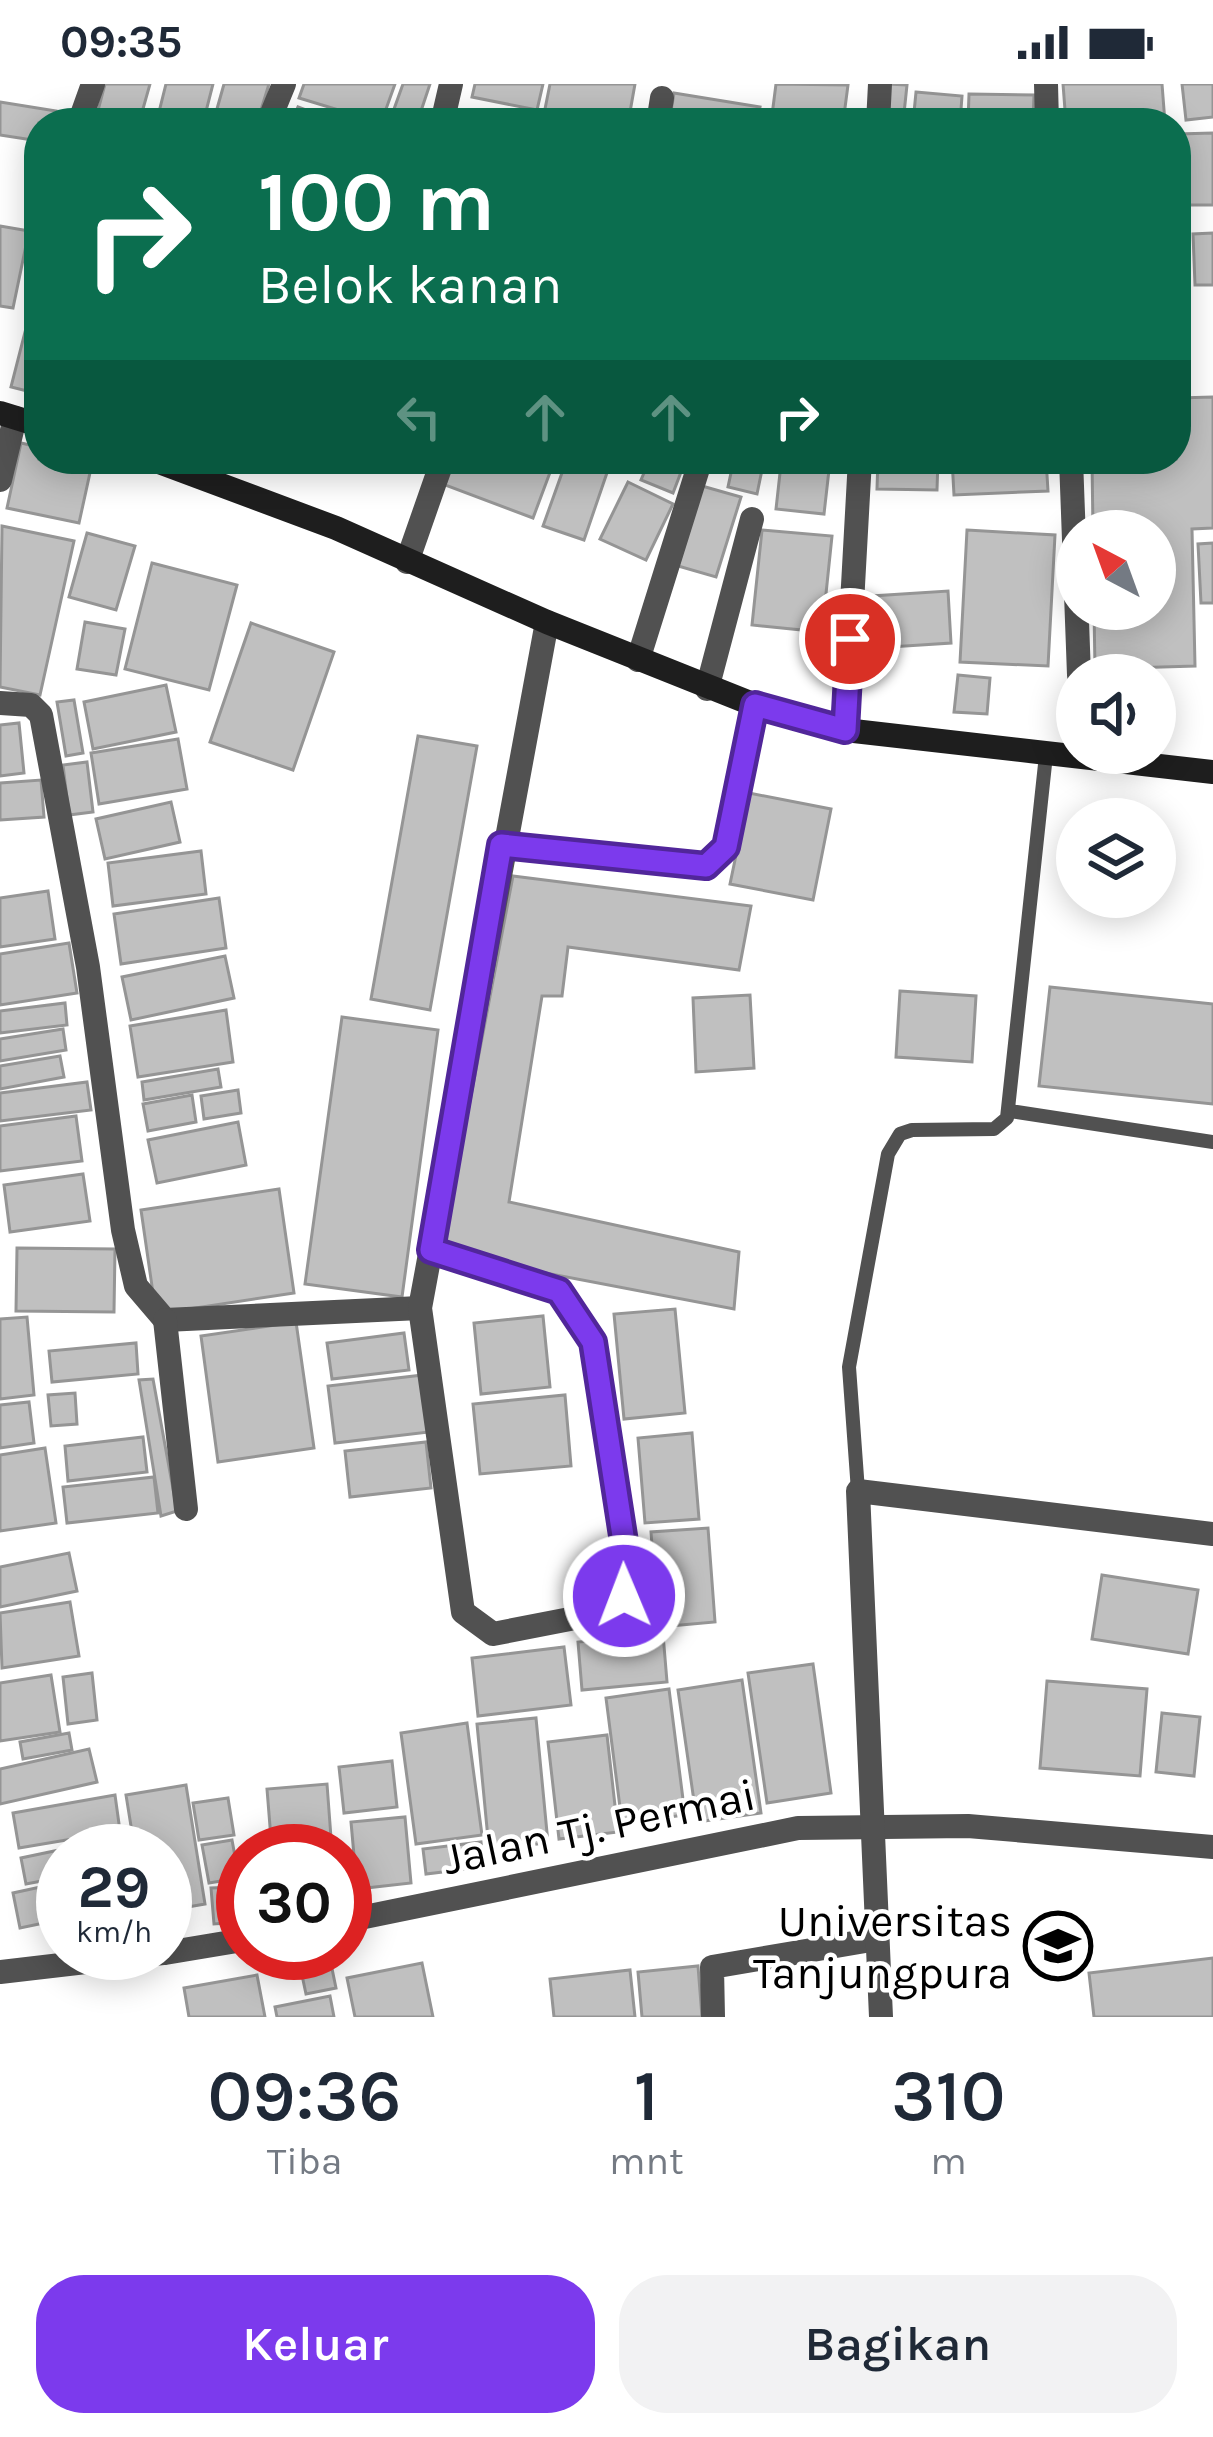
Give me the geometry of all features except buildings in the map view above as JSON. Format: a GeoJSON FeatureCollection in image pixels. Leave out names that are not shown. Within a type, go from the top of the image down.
{"type":"FeatureCollection","features":[{"type":"Feature","properties":{"kind":"main road"},"geometry":{"type":"LineString","coordinates":[[192,474],[314,519],[547,622],[755,705],[845,730],[1056,755]]}},
{"type":"Feature","properties":{"kind":"main road"},"geometry":{"type":"LineString","coordinates":[[1176,767],[1213,772]]}},
{"type":"Feature","properties":{"kind":"street"},"geometry":{"type":"LineString","coordinates":[[0,480],[18,419]]}},
{"type":"Feature","properties":{"kind":"street"},"geometry":{"type":"LineString","coordinates":[[407,562],[437,474]]}},
{"type":"Feature","properties":{"kind":"street"},"geometry":{"type":"LineString","coordinates":[[638,660],[696,474]]}},
{"type":"Feature","properties":{"kind":"street"},"geometry":{"type":"LineString","coordinates":[[845,730],[859,474]]}},
{"type":"Feature","properties":{"kind":"street"},"geometry":{"type":"LineString","coordinates":[[1072,474],[1078,654]]}},
{"type":"Feature","properties":{"kind":"street"},"geometry":{"type":"LineString","coordinates":[[707,689],[752,520]]}},
{"type":"Feature","properties":{"kind":"street"},"geometry":{"type":"LineString","coordinates":[[431,1250],[559,1291],[593,1342],[628,1568],[628,1584],[617,1605],[493,1634],[463,1612],[420,1308],[501,845],[547,622]]}},
{"type":"Feature","properties":{"kind":"street"},"geometry":{"type":"LineString","coordinates":[[0,703],[32,705],[41,715],[88,967],[123,1230],[136,1286],[165,1320],[186,1508]]}},
{"type":"Feature","properties":{"kind":"street"},"geometry":{"type":"LineString","coordinates":[[165,1320],[420,1308]]}},
{"type":"Feature","properties":{"kind":"street"},"geometry":{"type":"LineString","coordinates":[[881,2017],[858,1491],[1213,1534]]}},
{"type":"Feature","properties":{"kind":"street","name":"Jalan Tj. Permai"},"geometry":{"type":"LineString","coordinates":[[372,1916],[798,1828],[872,1823],[1213,1846]]}},
{"type":"Feature","properties":{"kind":"street"},"geometry":{"type":"LineString","coordinates":[[713,2017],[712,1967],[878,1939]]}},
{"type":"Feature","properties":{"kind":"street"},"geometry":{"type":"LineString","coordinates":[[0,1972],[36,1968]]}},
{"type":"Feature","properties":{"kind":"lane"},"geometry":{"type":"LineString","coordinates":[[501,845],[706,866],[726,847],[755,705]]}},
{"type":"Feature","properties":{"kind":"lane"},"geometry":{"type":"LineString","coordinates":[[858,1491],[849,1367],[888,1154],[900,1134],[994,1129],[1010,1111],[1046,755]]}},
{"type":"Feature","properties":{"kind":"lane"},"geometry":{"type":"LineString","coordinates":[[1010,1111],[1213,1142]]}},
{"type":"Feature","properties":{"kind":"place","name":"Universitas Tanjungpura"},"geometry":{"type":"Point","coordinates":[1058,1946]}},
{"type":"Feature","properties":{"kind":"route"},"geometry":{"type":"LineString","coordinates":[[624,1596],[628,1568],[593,1342],[559,1291],[431,1250],[501,845],[706,866],[726,847],[755,705],[845,730],[850,639]]}}]}
